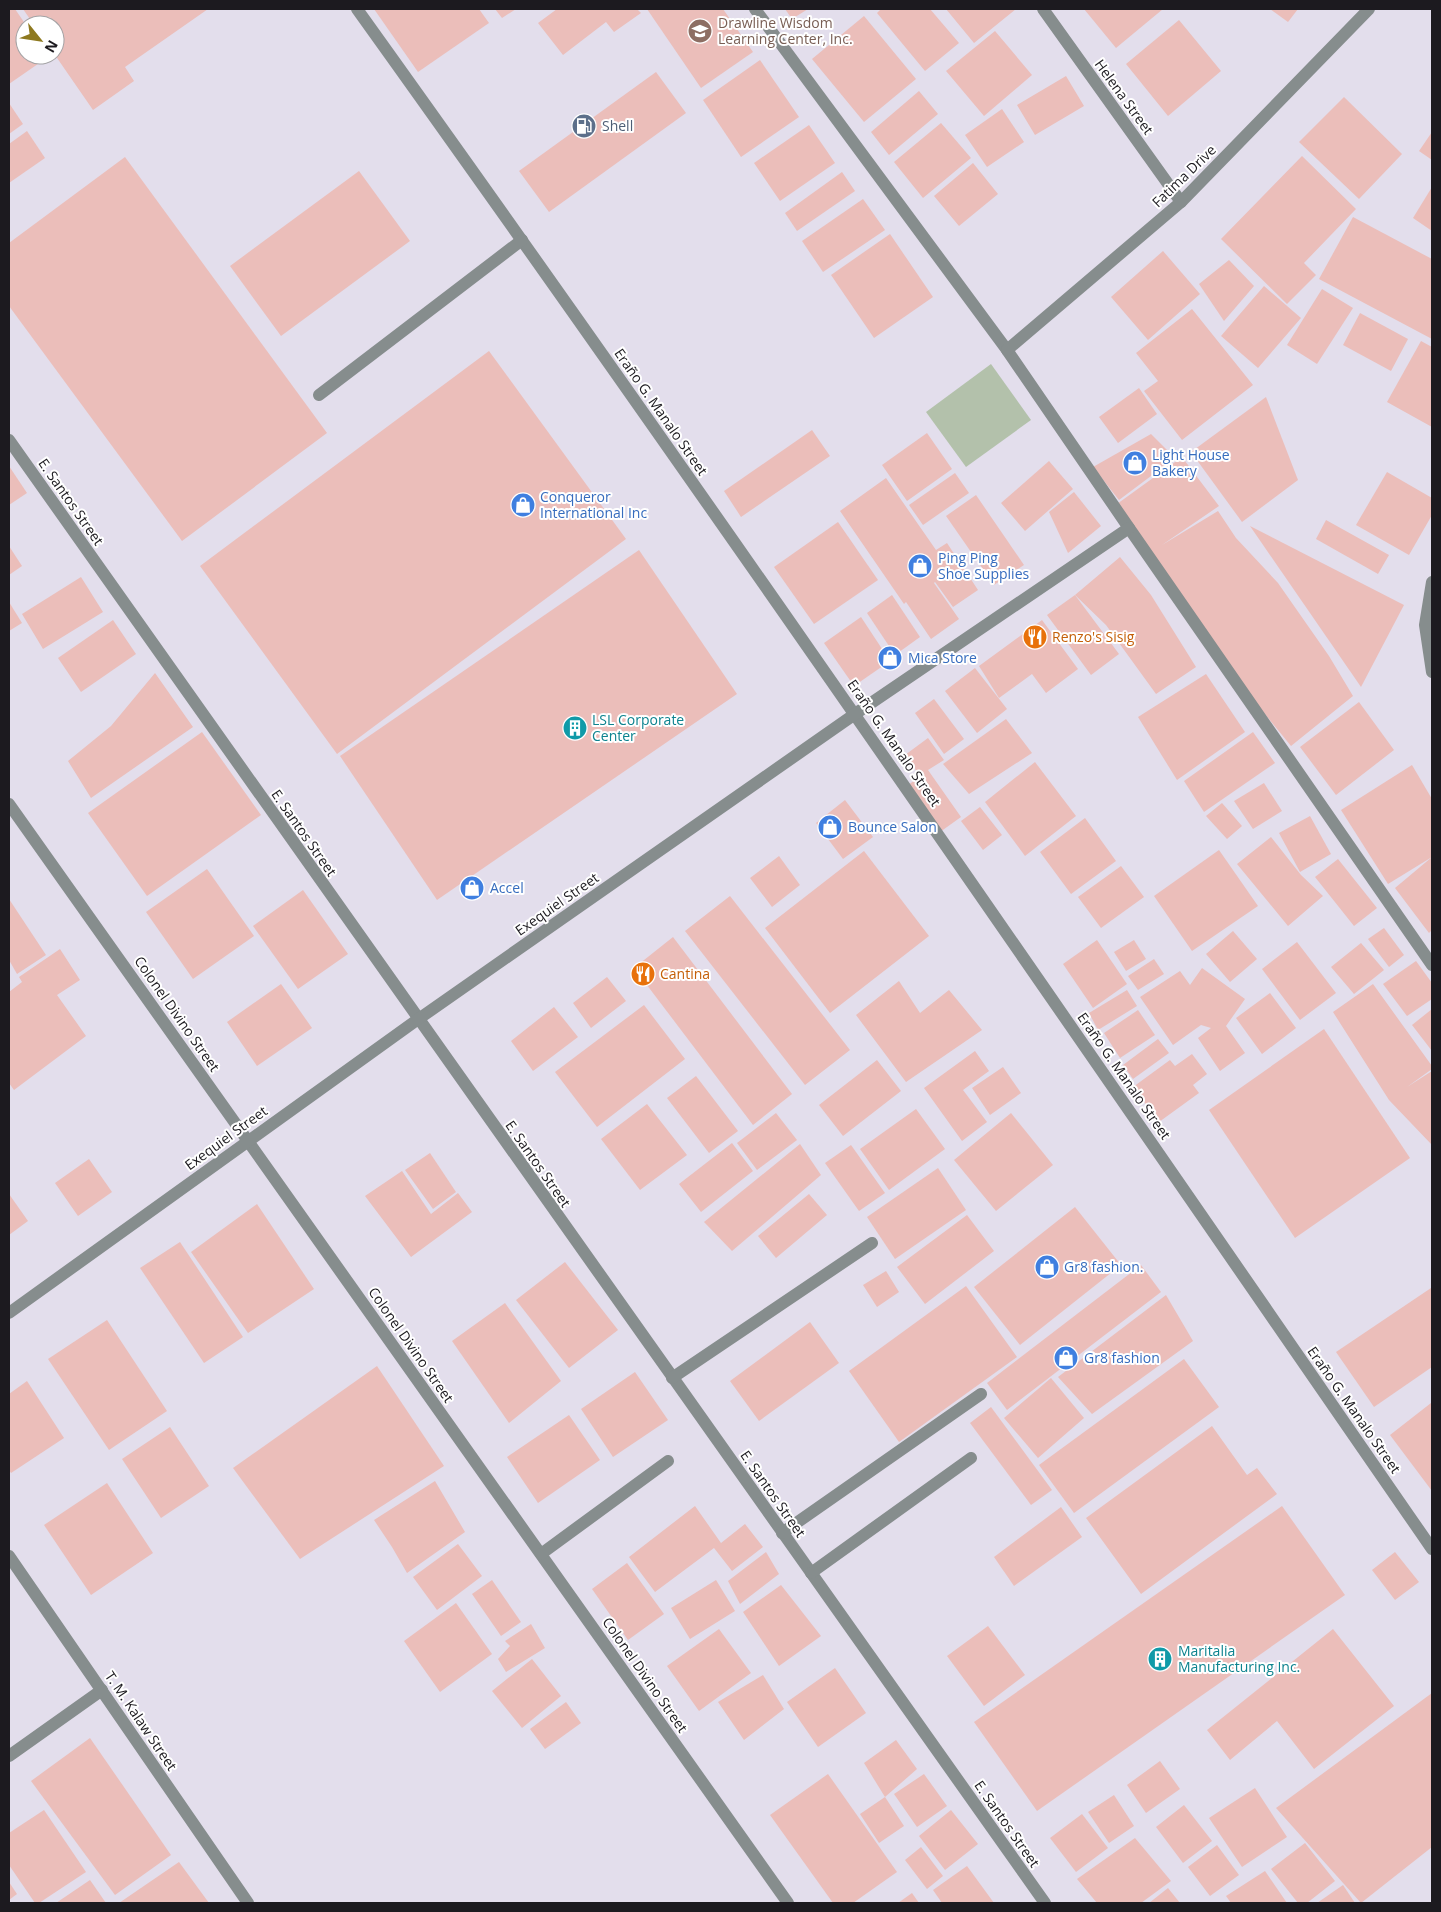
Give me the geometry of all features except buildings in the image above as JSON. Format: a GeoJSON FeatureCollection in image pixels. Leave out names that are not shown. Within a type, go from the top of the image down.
{"type":"FeatureCollection","features":[{"type":"Feature","properties":{"kind":"street","name":"Eraño G. Manalo Street"},"geometry":{"type":"LineString","coordinates":[[357,9],[855,714],[1432,1549]]}},
{"type":"Feature","properties":{"kind":"street"},"geometry":{"type":"LineString","coordinates":[[755,9],[1007,350],[1432,965]]}},
{"type":"Feature","properties":{"kind":"street","name":"Helena Street"},"geometry":{"type":"LineString","coordinates":[[1043,9],[1181,202]]}},
{"type":"Feature","properties":{"kind":"street","name":"Fatima Drive"},"geometry":{"type":"LineString","coordinates":[[1007,350],[1181,202],[1369,9]]}},
{"type":"Feature","properties":{"kind":"street"},"geometry":{"type":"LineString","coordinates":[[319,395],[522,240]]}},
{"type":"Feature","properties":{"kind":"street","name":"E. Santos Street"},"geometry":{"type":"LineString","coordinates":[[9,440],[1045,1903]]}},
{"type":"Feature","properties":{"kind":"street","name":"Exequiel Street"},"geometry":{"type":"LineString","coordinates":[[9,1313],[418,1020],[855,714],[1129,528]]}},
{"type":"Feature","properties":{"kind":"street"},"geometry":{"type":"LineString","coordinates":[[1432,582],[1425,625],[1432,672]]}},
{"type":"Feature","properties":{"kind":"street","name":"Colonel Divino Street"},"geometry":{"type":"LineString","coordinates":[[9,804],[788,1903]]}},
{"type":"Feature","properties":{"kind":"street"},"geometry":{"type":"LineString","coordinates":[[672,1378],[872,1242]]}},
{"type":"Feature","properties":{"kind":"street"},"geometry":{"type":"LineString","coordinates":[[782,1533],[981,1394]]}},
{"type":"Feature","properties":{"kind":"street"},"geometry":{"type":"LineString","coordinates":[[810,1573],[971,1458]]}},
{"type":"Feature","properties":{"kind":"street"},"geometry":{"type":"LineString","coordinates":[[541,1554],[668,1461]]}},
{"type":"Feature","properties":{"kind":"street","name":"T. M. Kalaw Street"},"geometry":{"type":"LineString","coordinates":[[9,1556],[248,1903]]}},
{"type":"Feature","properties":{"kind":"street"},"geometry":{"type":"LineString","coordinates":[[9,1756],[102,1690]]}},
{"type":"Feature","properties":{"kind":"green space"},"geometry":{"type":"Polygon","coordinates":[[[991,364],[1031,420],[966,467],[926,412],[991,364]]]}},
{"type":"Feature","properties":{"kind":"place","name":"Drawline Wisdom Learning Center, Inc."},"geometry":{"type":"Point","coordinates":[700,31]}},
{"type":"Feature","properties":{"kind":"place","name":"Shell"},"geometry":{"type":"Point","coordinates":[584,126]}},
{"type":"Feature","properties":{"kind":"place","name":"Light House Bakery"},"geometry":{"type":"Point","coordinates":[1135,463]}},
{"type":"Feature","properties":{"kind":"place","name":"Conqueror International Inc"},"geometry":{"type":"Point","coordinates":[523,505]}},
{"type":"Feature","properties":{"kind":"place","name":"Ping Ping Shoe Supplies"},"geometry":{"type":"Point","coordinates":[920,566]}},
{"type":"Feature","properties":{"kind":"place","name":"Renzo's Sisig"},"geometry":{"type":"Point","coordinates":[1035,637]}},
{"type":"Feature","properties":{"kind":"place","name":"Mica Store"},"geometry":{"type":"Point","coordinates":[890,658]}},
{"type":"Feature","properties":{"kind":"place","name":"LSL Corporate Center"},"geometry":{"type":"Point","coordinates":[575,728]}},
{"type":"Feature","properties":{"kind":"place","name":"Bounce Salon"},"geometry":{"type":"Point","coordinates":[830,827]}},
{"type":"Feature","properties":{"kind":"place","name":"Accel"},"geometry":{"type":"Point","coordinates":[472,888]}},
{"type":"Feature","properties":{"kind":"place","name":"Cantina"},"geometry":{"type":"Point","coordinates":[643,974]}},
{"type":"Feature","properties":{"kind":"place","name":"Gr8 fashion."},"geometry":{"type":"Point","coordinates":[1047,1267]}},
{"type":"Feature","properties":{"kind":"place","name":"Gr8 fashion"},"geometry":{"type":"Point","coordinates":[1066,1358]}},
{"type":"Feature","properties":{"kind":"place","name":"Maritalia Manufacturing Inc."},"geometry":{"type":"Point","coordinates":[1160,1659]}}]}
